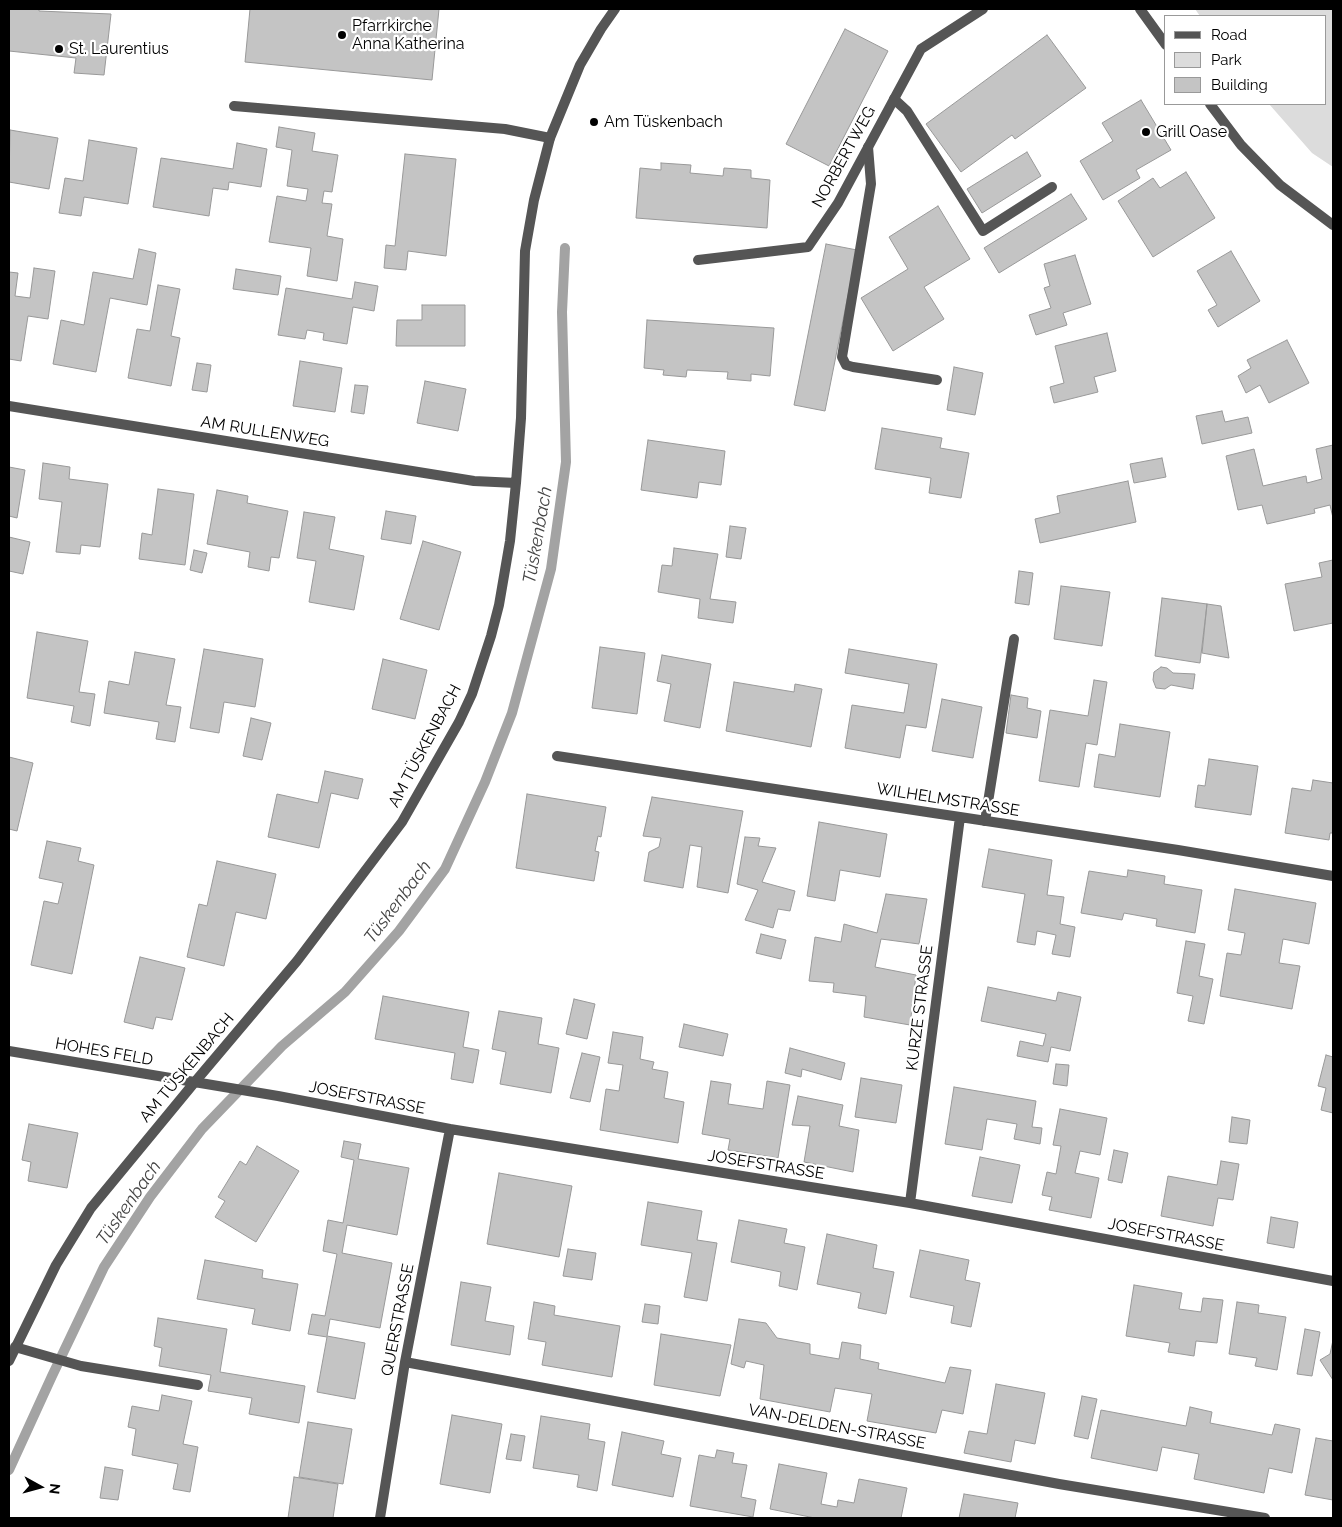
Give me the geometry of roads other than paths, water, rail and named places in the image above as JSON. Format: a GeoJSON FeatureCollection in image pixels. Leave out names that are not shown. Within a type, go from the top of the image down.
{"type":"FeatureCollection","features":[{"type":"Feature","properties":{"kind":"street","name":"AM TÜSKENBACH"},"geometry":{"type":"LineString","coordinates":[[9,1361],[56,1265],[91,1208],[297,961],[402,822],[459,722],[472,694],[499,605],[510,541],[521,418],[525,251],[534,200],[550,138],[580,65],[600,29],[615,9]]}},
{"type":"Feature","properties":{"kind":"street","name":"NORBERTWEG"},"geometry":{"type":"LineString","coordinates":[[698,260],[808,247],[838,203],[920,49],[983,9]]}},
{"type":"Feature","properties":{"kind":"street"},"geometry":{"type":"LineString","coordinates":[[1140,9],[1164,42]]}},
{"type":"Feature","properties":{"kind":"street"},"geometry":{"type":"LineString","coordinates":[[894,98],[907,111],[983,231],[1052,187]]}},
{"type":"Feature","properties":{"kind":"street"},"geometry":{"type":"LineString","coordinates":[[1211,105],[1241,145],[1280,185],[1333,225]]}},
{"type":"Feature","properties":{"kind":"street"},"geometry":{"type":"LineString","coordinates":[[234,106],[505,129],[550,138]]}},
{"type":"Feature","properties":{"kind":"street"},"geometry":{"type":"LineString","coordinates":[[868,147],[871,184],[842,357],[846,365],[853,368],[936,380]]}},
{"type":"Feature","properties":{"kind":"street","name":"AM RULLENWEG"},"geometry":{"type":"LineString","coordinates":[[9,406],[474,482],[516,483]]}},
{"type":"Feature","properties":{"kind":"street"},"geometry":{"type":"LineString","coordinates":[[985,821],[1014,639]]}},
{"type":"Feature","properties":{"kind":"street","name":"WILHELMSTRASSE"},"geometry":{"type":"LineString","coordinates":[[557,756],[1178,850],[1333,876]]}},
{"type":"Feature","properties":{"kind":"street","name":"KURZE STRASSE"},"geometry":{"type":"LineString","coordinates":[[910,1203],[960,817]]}},
{"type":"Feature","properties":{"kind":"street","name":"HOHES FELD"},"geometry":{"type":"LineString","coordinates":[[9,1051],[194,1083]]}},
{"type":"Feature","properties":{"kind":"street","name":"JOSEFSTRASSE"},"geometry":{"type":"LineString","coordinates":[[194,1083],[278,1096],[450,1129],[910,1203],[1333,1281]]}},
{"type":"Feature","properties":{"kind":"street","name":"QUERSTRASSE"},"geometry":{"type":"LineString","coordinates":[[380,1518],[405,1362],[450,1129]]}},
{"type":"Feature","properties":{"kind":"street"},"geometry":{"type":"LineString","coordinates":[[15,1347],[81,1366],[198,1385]]}},
{"type":"Feature","properties":{"kind":"street","name":"VAN-DELDEN-STRASSE"},"geometry":{"type":"LineString","coordinates":[[405,1362],[1049,1482],[1265,1518]]}},
{"type":"Feature","properties":{"kind":"waterway","name":"Tüskenbach"},"geometry":{"type":"LineString","coordinates":[[9,1470],[104,1267],[150,1197],[202,1129],[282,1046],[345,992],[399,931],[445,869],[485,782],[512,713],[551,569],[566,462],[562,312],[565,248]]}},
{"type":"Feature","properties":{"kind":"place","name":"Pfarrkirche Anna Katherina"},"geometry":{"type":"Point","coordinates":[342,35]}},
{"type":"Feature","properties":{"kind":"place","name":"St. Laurentius"},"geometry":{"type":"Point","coordinates":[59,49]}},
{"type":"Feature","properties":{"kind":"place","name":"Am Tüskenbach"},"geometry":{"type":"Point","coordinates":[594,122]}},
{"type":"Feature","properties":{"kind":"place","name":"Grill Oase"},"geometry":{"type":"Point","coordinates":[1146,132]}}]}
